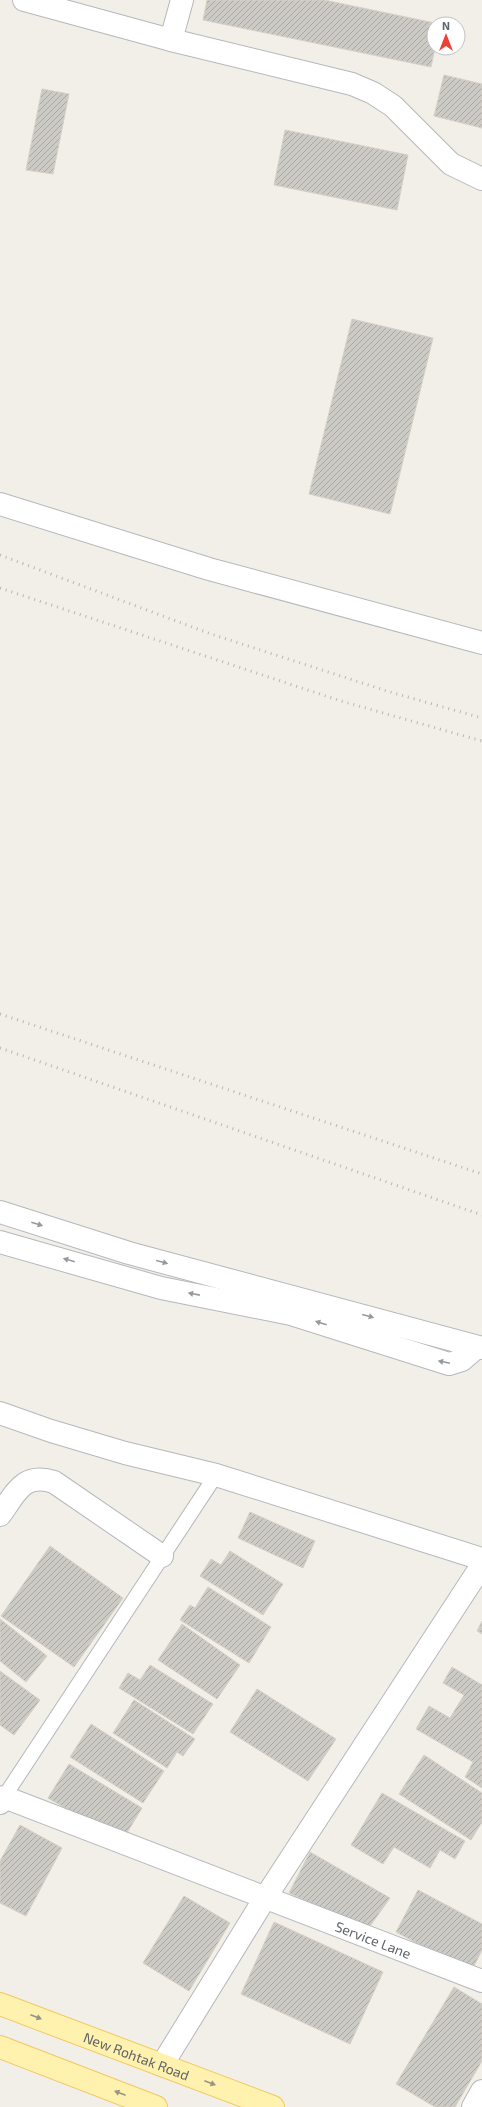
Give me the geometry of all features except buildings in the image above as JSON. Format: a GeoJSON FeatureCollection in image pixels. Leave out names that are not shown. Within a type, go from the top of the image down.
{"type":"FeatureCollection","features":[{"type":"Feature","properties":{"kind":"main road","name":"New Rohtak Road"},"geometry":{"type":"LineString","coordinates":[[0,2004],[273,2107]]}},
{"type":"Feature","properties":{"kind":"main road"},"geometry":{"type":"LineString","coordinates":[[0,2047],[149,2106]]}},
{"type":"Feature","properties":{"kind":"street"},"geometry":{"type":"LineString","coordinates":[[24,0],[171,40],[352,84],[373,93],[393,106],[451,164],[482,179]]}},
{"type":"Feature","properties":{"kind":"street"},"geometry":{"type":"LineString","coordinates":[[171,40],[182,0]]}},
{"type":"Feature","properties":{"kind":"street"},"geometry":{"type":"LineString","coordinates":[[0,504],[209,569],[482,642]]}},
{"type":"Feature","properties":{"kind":"street"},"geometry":{"type":"LineString","coordinates":[[0,1212],[129,1253],[480,1347]]}},
{"type":"Feature","properties":{"kind":"street"},"geometry":{"type":"LineString","coordinates":[[0,1242],[161,1288],[291,1314],[449,1364],[462,1360],[480,1347]]}},
{"type":"Feature","properties":{"kind":"street"},"geometry":{"type":"LineString","coordinates":[[0,1413],[118,1451],[216,1475],[482,1560]]}},
{"type":"Feature","properties":{"kind":"street"},"geometry":{"type":"LineString","coordinates":[[0,1515],[22,1485],[31,1480],[42,1478],[54,1482],[162,1556]]}},
{"type":"Feature","properties":{"kind":"street"},"geometry":{"type":"LineString","coordinates":[[162,2065],[265,1898],[482,1565]]}},
{"type":"Feature","properties":{"kind":"street","name":"Service Lane"},"geometry":{"type":"LineString","coordinates":[[2,1800],[482,1981]]}},
{"type":"Feature","properties":{"kind":"street"},"geometry":{"type":"LineString","coordinates":[[473,2107],[482,2091]]}},
{"type":"Feature","properties":{"kind":"lane"},"geometry":{"type":"LineString","coordinates":[[2,1800],[216,1475]]}},
{"type":"Feature","properties":{"kind":"railway"},"geometry":{"type":"LineString","coordinates":[[0,555],[211,634],[390,692],[482,718]]}},
{"type":"Feature","properties":{"kind":"railway"},"geometry":{"type":"LineString","coordinates":[[0,588],[341,701],[482,741]]}},
{"type":"Feature","properties":{"kind":"railway"},"geometry":{"type":"LineString","coordinates":[[0,1014],[482,1174]]}},
{"type":"Feature","properties":{"kind":"railway"},"geometry":{"type":"LineString","coordinates":[[0,1048],[482,1215]]}}]}
